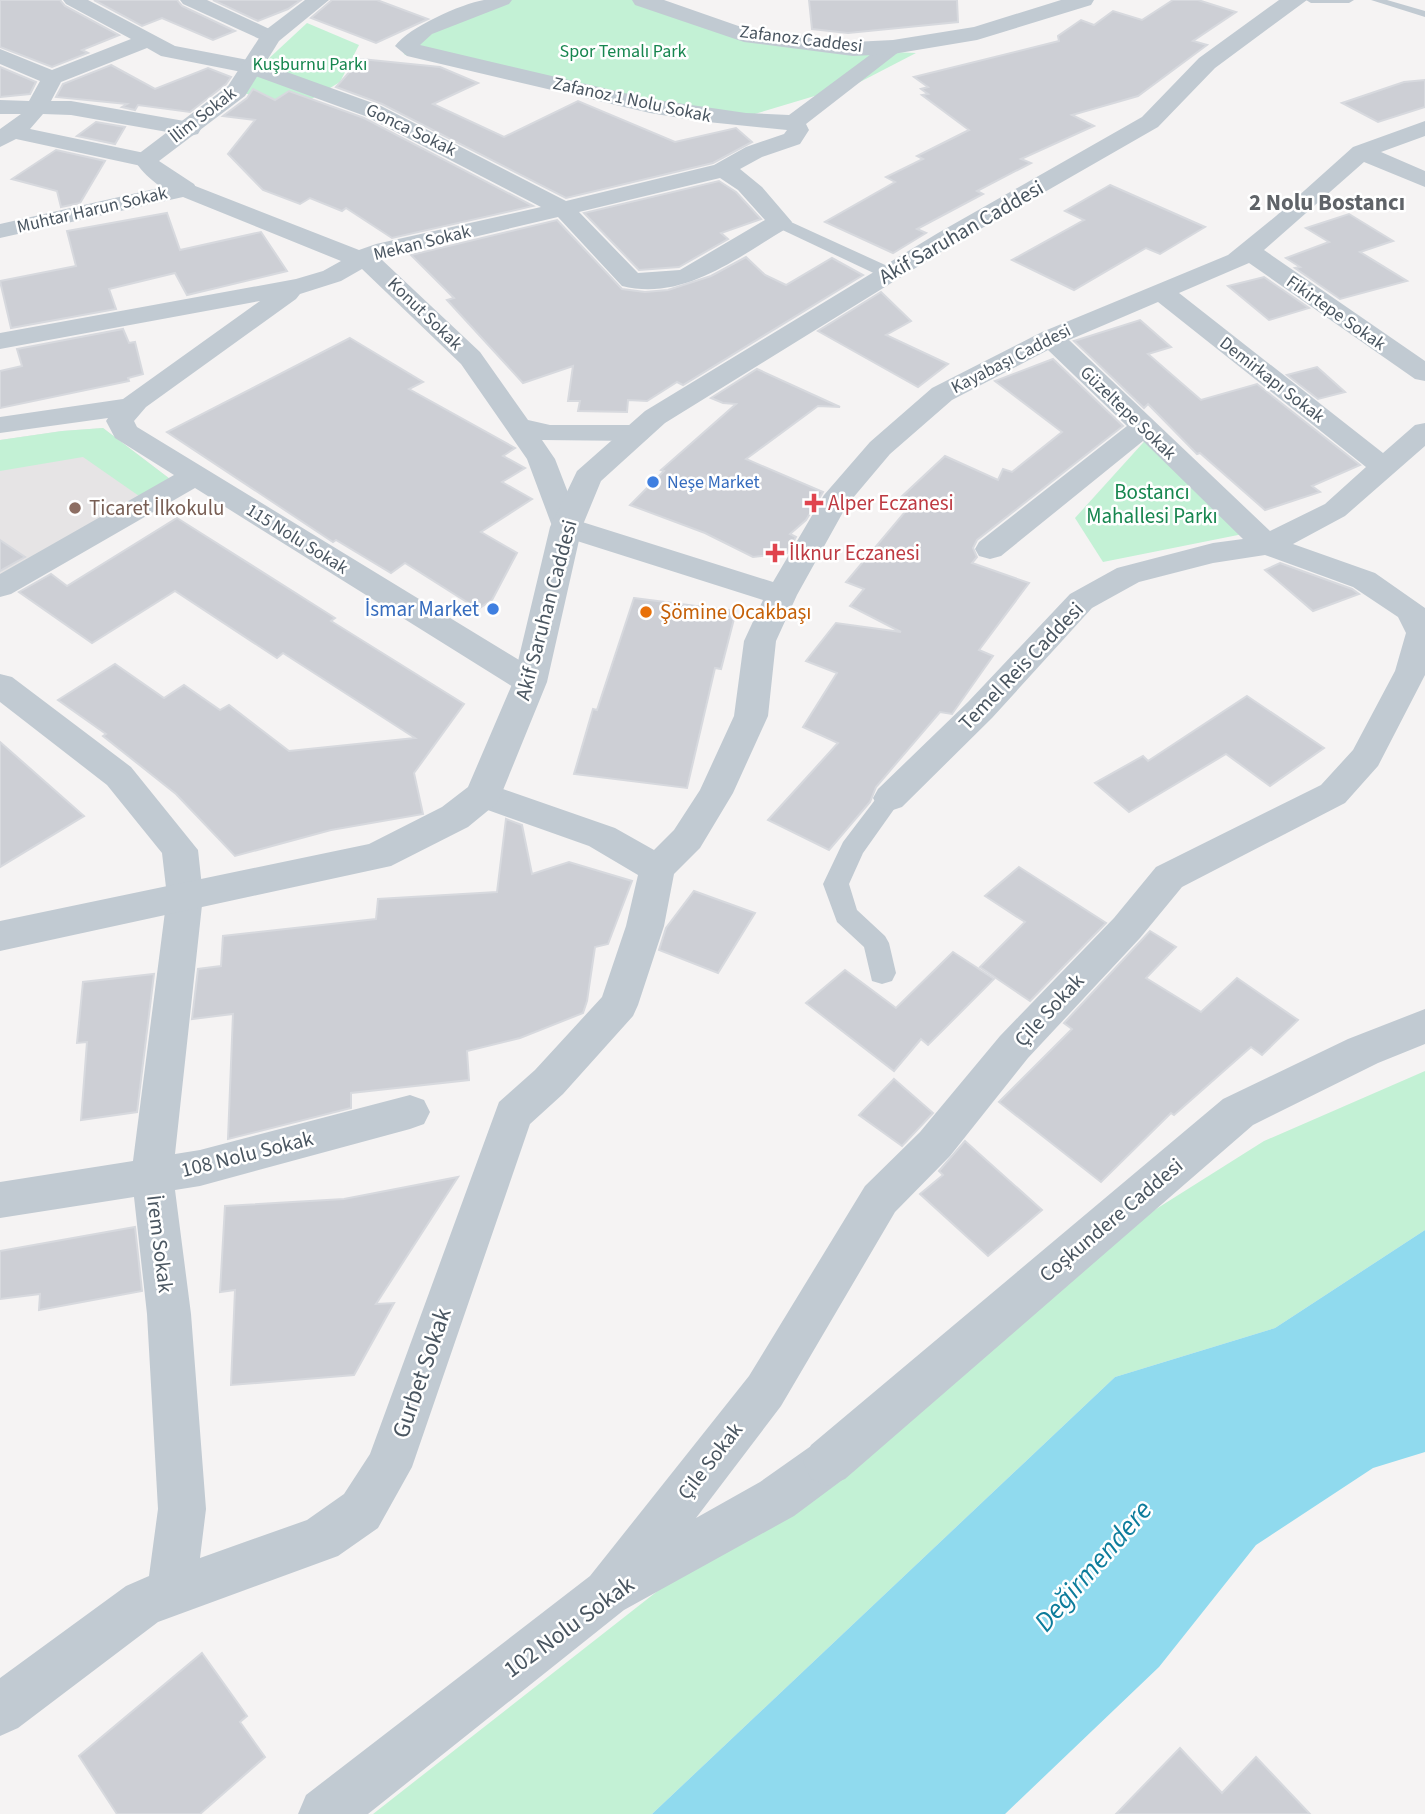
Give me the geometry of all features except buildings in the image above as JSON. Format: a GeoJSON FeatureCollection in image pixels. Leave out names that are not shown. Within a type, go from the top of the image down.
{"type":"FeatureCollection","features":[{"type":"Feature","properties":{"kind":"street","name":"Gonca Sokak"},"geometry":{"type":"LineString","coordinates":[[74,0],[145,41],[169,51],[251,67],[373,111],[517,183],[563,209],[631,281],[687,276],[780,222]]}},
{"type":"Feature","properties":{"kind":"street"},"geometry":{"type":"LineString","coordinates":[[190,0],[271,37]]}},
{"type":"Feature","properties":{"kind":"street","name":"İlim Sokak"},"geometry":{"type":"LineString","coordinates":[[146,160],[237,91],[271,37],[318,0]]}},
{"type":"Feature","properties":{"kind":"street","name":"Zafanoz 1 Nolu Sokak"},"geometry":{"type":"LineString","coordinates":[[502,0],[425,30],[406,46],[415,51],[682,112],[727,119],[794,122]]}},
{"type":"Feature","properties":{"kind":"street","name":"Zafanoz Caddesi"},"geometry":{"type":"LineString","coordinates":[[643,0],[744,35],[853,49],[893,47],[977,33],[1083,0]]}},
{"type":"Feature","properties":{"kind":"street","name":"Akif Saruhan Caddesi"},"geometry":{"type":"LineString","coordinates":[[0,936],[379,856],[455,817],[483,795],[530,682],[566,527],[588,477],[655,417],[888,273],[1150,122],[1207,62],[1296,0]]}},
{"type":"Feature","properties":{"kind":"street"},"geometry":{"type":"LineString","coordinates":[[7,136],[39,106],[53,79],[145,41]]}},
{"type":"Feature","properties":{"kind":"street"},"geometry":{"type":"LineString","coordinates":[[722,170],[754,152],[792,139],[799,130],[794,122],[893,47]]}},
{"type":"Feature","properties":{"kind":"street"},"geometry":{"type":"LineString","coordinates":[[0,55],[16,65],[53,79]]}},
{"type":"Feature","properties":{"kind":"street"},"geometry":{"type":"LineString","coordinates":[[0,107],[71,108],[190,129]]}},
{"type":"Feature","properties":{"kind":"street","name":"Kayabaşı Caddesi"},"geometry":{"type":"LineString","coordinates":[[657,869],[687,839],[716,793],[751,716],[760,641],[781,596],[834,501],[880,448],[942,394],[1051,338],[1237,260],[1361,152],[1425,128]]}},
{"type":"Feature","properties":{"kind":"street"},"geometry":{"type":"LineString","coordinates":[[7,136],[146,160],[154,171],[185,189]]}},
{"type":"Feature","properties":{"kind":"street"},"geometry":{"type":"LineString","coordinates":[[1361,152],[1425,180]]}},
{"type":"Feature","properties":{"kind":"street"},"geometry":{"type":"LineString","coordinates":[[722,170],[734,174],[780,222],[888,273]]}},
{"type":"Feature","properties":{"kind":"street","name":"Mekan Sokak"},"geometry":{"type":"LineString","coordinates":[[0,341],[300,286],[332,276],[376,251],[722,170]]}},
{"type":"Feature","properties":{"kind":"street","name":"Muhtar Harun Sokak"},"geometry":{"type":"LineString","coordinates":[[1,230],[185,189]]}},
{"type":"Feature","properties":{"kind":"street","name":"Konut Sokak"},"geometry":{"type":"LineString","coordinates":[[185,189],[374,265],[471,358],[541,459],[566,527]]}},
{"type":"Feature","properties":{"kind":"street","name":"Fikirtepe Sokak"},"geometry":{"type":"LineString","coordinates":[[1249,251],[1339,316],[1425,373]]}},
{"type":"Feature","properties":{"kind":"street"},"geometry":{"type":"LineString","coordinates":[[0,425],[132,406],[300,286]]}},
{"type":"Feature","properties":{"kind":"street","name":"Demirkapı Sokak"},"geometry":{"type":"LineString","coordinates":[[1160,291],[1385,468]]}},
{"type":"Feature","properties":{"kind":"street","name":"Güzeltepe Sokak"},"geometry":{"type":"LineString","coordinates":[[1051,338],[1267,545]]}},
{"type":"Feature","properties":{"kind":"street","name":"115 Nolu Sokak"},"geometry":{"type":"LineString","coordinates":[[132,406],[120,421],[125,432],[530,682]]}},
{"type":"Feature","properties":{"kind":"street"},"geometry":{"type":"LineString","coordinates":[[519,427],[550,433],[637,433]]}},
{"type":"Feature","properties":{"kind":"street"},"geometry":{"type":"LineString","coordinates":[[990,548],[1142,428]]}},
{"type":"Feature","properties":{"kind":"street","name":"Temel Reis Caddesi"},"geometry":{"type":"LineString","coordinates":[[890,798],[981,710],[1081,601],[1128,575],[1213,553],[1267,545],[1335,509],[1425,431]]}},
{"type":"Feature","properties":{"kind":"street"},"geometry":{"type":"LineString","coordinates":[[0,587],[194,476]]}},
{"type":"Feature","properties":{"kind":"street"},"geometry":{"type":"LineString","coordinates":[[566,527],[781,596]]}},
{"type":"Feature","properties":{"kind":"street","name":"Çile Sokak"},"geometry":{"type":"LineString","coordinates":[[607,1593],[765,1391],[880,1199],[936,1144],[1014,1047],[1127,928],[1169,877],[1333,794],[1366,757],[1411,671],[1422,633],[1417,622],[1411,611],[1364,580],[1267,545]]}},
{"type":"Feature","properties":{"kind":"street","name":"İrem Sokak"},"geometry":{"type":"LineString","coordinates":[[0,685],[119,776],[180,850],[185,896],[152,1175],[169,1314],[182,1508],[172,1593]]}},
{"type":"Feature","properties":{"kind":"street"},"geometry":{"type":"LineString","coordinates":[[483,795],[602,837],[657,869]]}},
{"type":"Feature","properties":{"kind":"street"},"geometry":{"type":"LineString","coordinates":[[883,974],[876,943],[846,915],[836,884],[852,849],[890,798]]}},
{"type":"Feature","properties":{"kind":"street","name":"Gurbet Sokak"},"geometry":{"type":"LineString","coordinates":[[0,1710],[143,1603],[321,1539],[361,1511],[390,1467],[513,1114],[566,1065],[619,1005],[645,926],[657,869]]}},
{"type":"Feature","properties":{"kind":"street","name":"Coşkundere Caddesi"},"geometry":{"type":"LineString","coordinates":[[828,1462],[1238,1112],[1363,1051],[1425,1026]]}},
{"type":"Feature","properties":{"kind":"street","name":"108 Nolu Sokak"},"geometry":{"type":"LineString","coordinates":[[0,1200],[200,1168],[410,1112]]}},
{"type":"Feature","properties":{"kind":"street","name":"102 Nolu Sokak"},"geometry":{"type":"LineString","coordinates":[[325,1814],[607,1593],[777,1499],[828,1462]]}},
{"type":"Feature","properties":{"kind":"lane"},"geometry":{"type":"LineString","coordinates":[[1311,0],[1349,0]]}},
{"type":"Feature","properties":{"kind":"lane"},"geometry":{"type":"LineString","coordinates":[[1376,0],[1425,14]]}},
{"type":"Feature","properties":{"kind":"shaded area","name":"Ticaret İlkokulu"},"geometry":{"type":"Polygon","coordinates":[[[103,428],[170,479],[0,585],[0,440],[103,428]]]}},
{"type":"Feature","properties":{"kind":"green space","name":"Spor Temalı Park"},"geometry":{"type":"Polygon","coordinates":[[[493,0],[633,0],[798,48],[916,53],[858,83],[748,116],[670,109],[479,61],[405,55],[397,44],[493,0]]]}},
{"type":"Feature","properties":{"kind":"green space","name":"Kuşburnu Parkı"},"geometry":{"type":"Polygon","coordinates":[[[307,23],[359,45],[340,82],[300,106],[234,91],[307,23]]]}},
{"type":"Feature","properties":{"kind":"green space"},"geometry":{"type":"Polygon","coordinates":[[[103,428],[170,479],[152,505],[83,457],[0,471],[0,440],[103,428]]]}},
{"type":"Feature","properties":{"kind":"green space","name":"Bostancı Mahallesi Parkı"},"geometry":{"type":"Polygon","coordinates":[[[1151,434],[1243,534],[1103,562],[1075,518],[1151,434]]]}},
{"type":"Feature","properties":{"kind":"green space"},"geometry":{"type":"Polygon","coordinates":[[[1425,1071],[1425,1230],[1275,1328],[1115,1377],[652,1814],[373,1814],[1099,1245],[1264,1141],[1425,1071]]]}},
{"type":"Feature","properties":{"kind":"water","name":"Değirmendere"},"geometry":{"type":"Polygon","coordinates":[[[1425,1230],[1425,1452],[1373,1468],[1256,1545],[1159,1667],[1005,1814],[652,1814],[1115,1377],[1275,1328],[1425,1230]]]}},
{"type":"Feature","properties":{"kind":"place","name":"Neşe Market"},"geometry":{"type":"Point","coordinates":[653,482]}},
{"type":"Feature","properties":{"kind":"place","name":"Alper Eczanesi"},"geometry":{"type":"Point","coordinates":[814,503]}},
{"type":"Feature","properties":{"kind":"place","name":"Ticaret İlkokulu"},"geometry":{"type":"Point","coordinates":[75,508]}},
{"type":"Feature","properties":{"kind":"place","name":"İlknur Eczanesi"},"geometry":{"type":"Point","coordinates":[775,553]}},
{"type":"Feature","properties":{"kind":"place","name":"İsmar Market"},"geometry":{"type":"Point","coordinates":[493,609]}},
{"type":"Feature","properties":{"kind":"place","name":"Şömine Ocakbaşı"},"geometry":{"type":"Point","coordinates":[646,612]}},
{"type":"Feature","properties":{"kind":"district","name":"2 Nolu Bostancı"},"geometry":{"type":"Point","coordinates":[1327,202]}}]}
